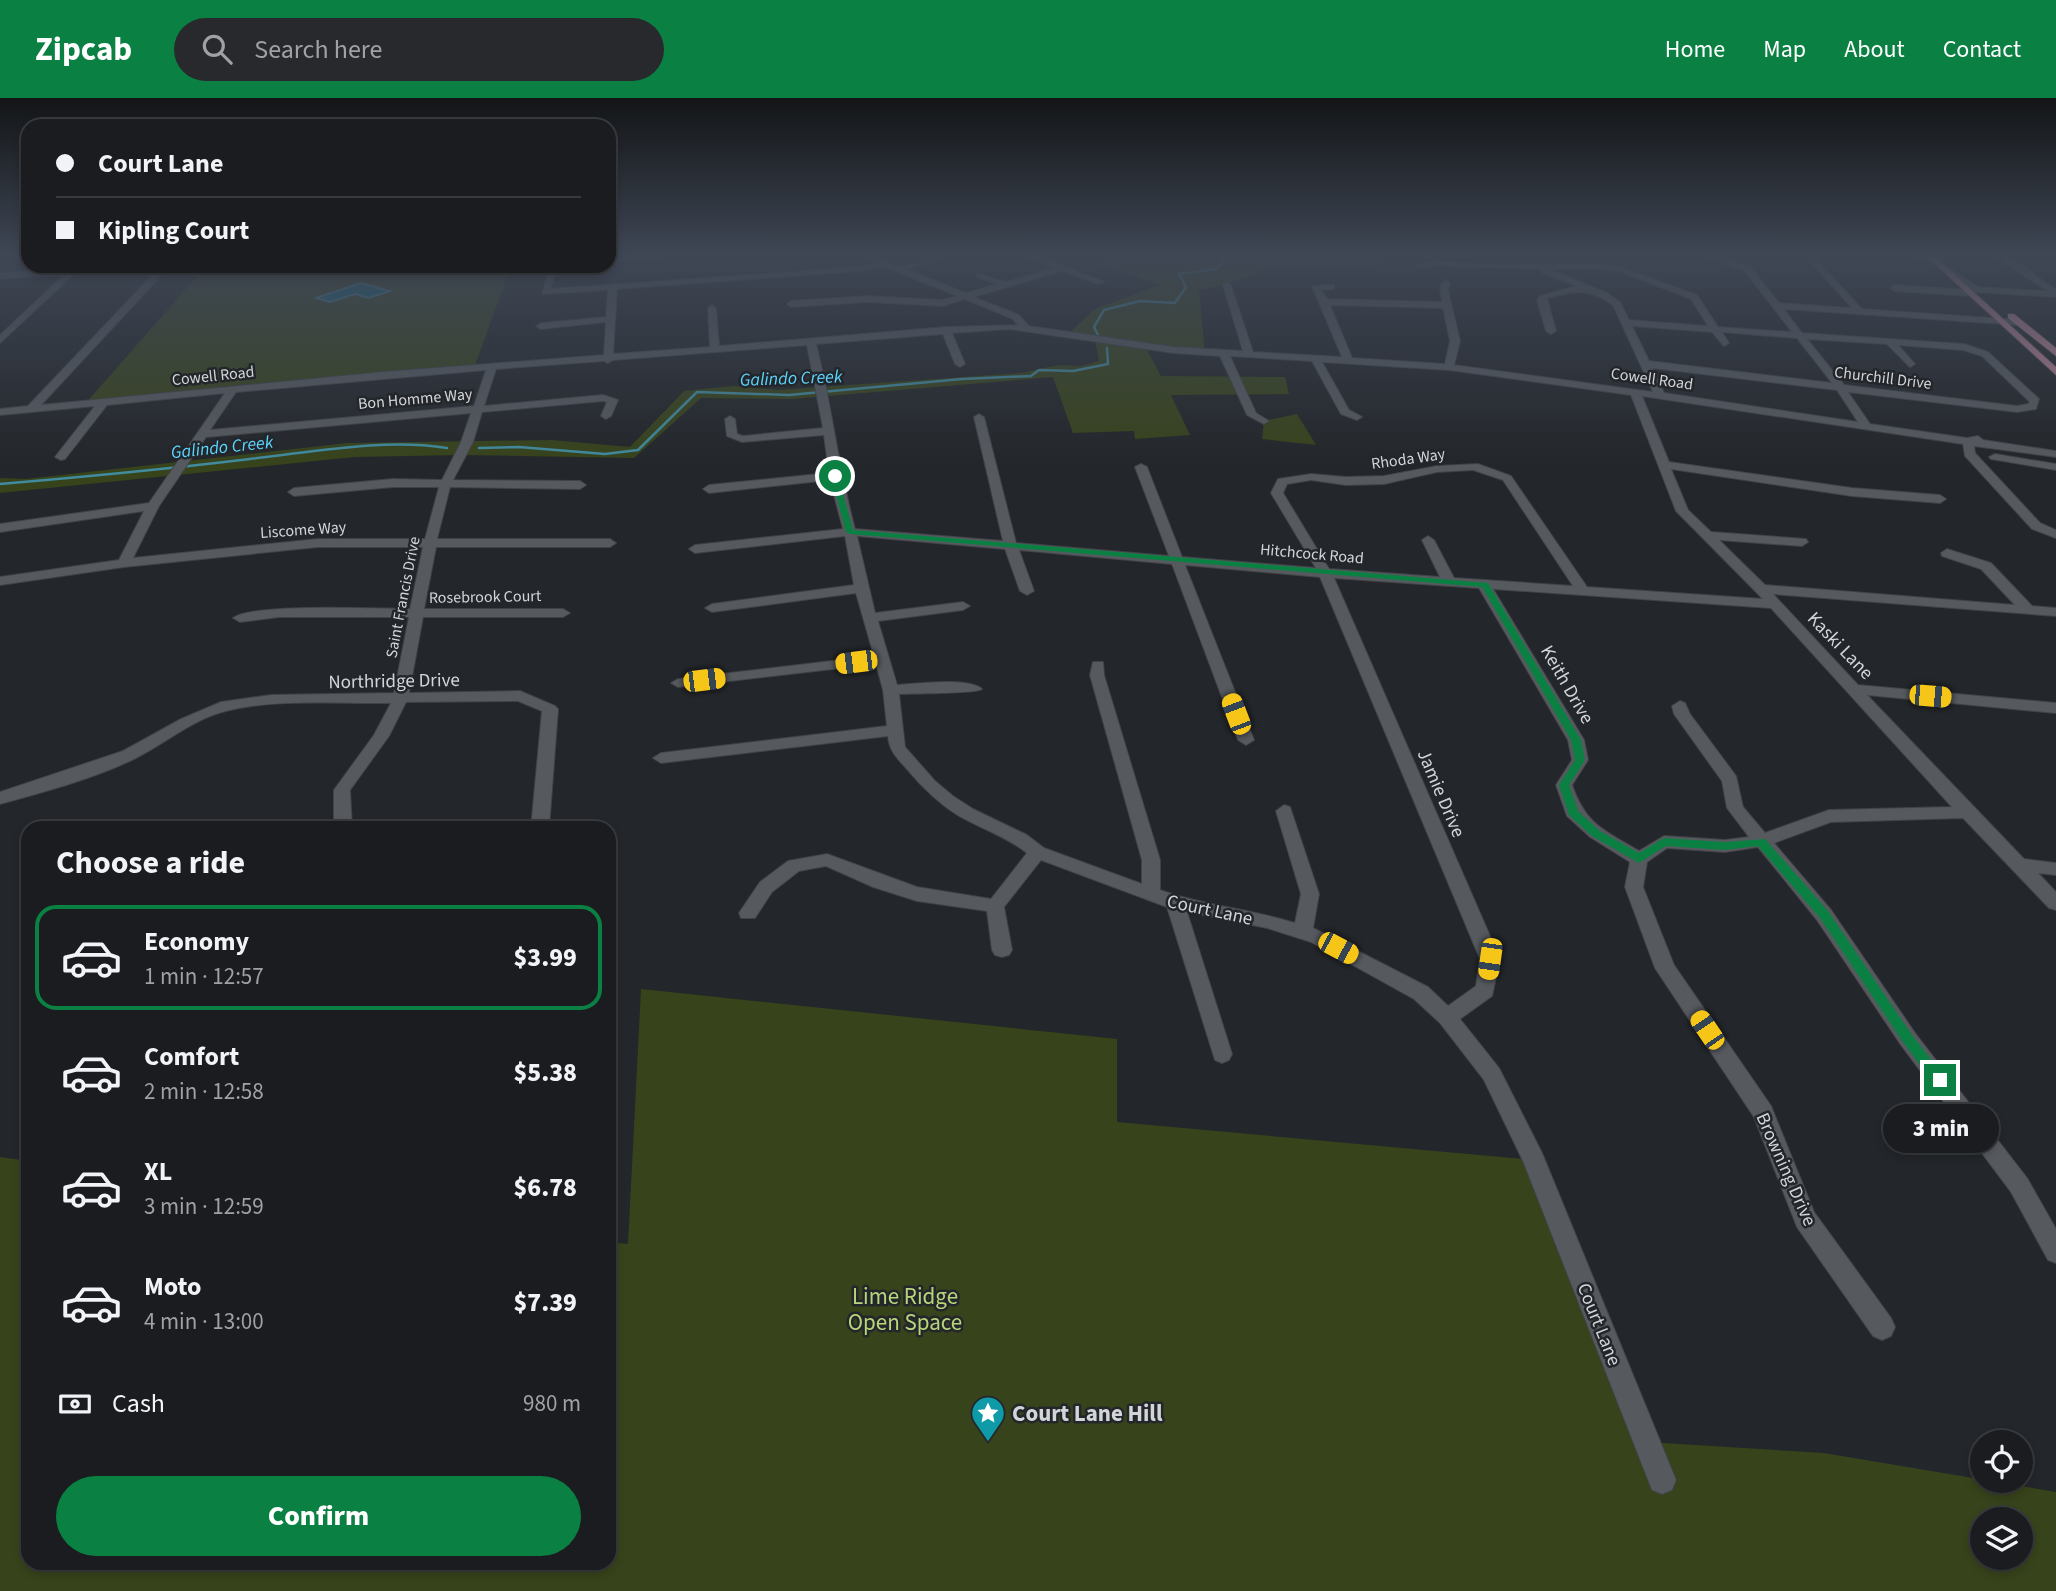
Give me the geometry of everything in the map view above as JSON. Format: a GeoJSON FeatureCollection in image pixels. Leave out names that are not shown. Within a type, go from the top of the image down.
{"type":"FeatureCollection","features":[{"type":"Feature","properties":{"kind":"main road"},"geometry":{"type":"LineString","coordinates":[[2004,325],[2056,372]]}},
{"type":"Feature","properties":{"kind":"main road"},"geometry":{"type":"LineString","coordinates":[[2021,325],[2056,353]]}},
{"type":"Feature","properties":{"kind":"street"},"geometry":{"type":"LineString","coordinates":[[0,340],[16,325]]}},
{"type":"Feature","properties":{"kind":"street"},"geometry":{"type":"LineString","coordinates":[[30,409],[110,325]]}},
{"type":"Feature","properties":{"kind":"street"},"geometry":{"type":"LineString","coordinates":[[541,326],[554,325]]}},
{"type":"Feature","properties":{"kind":"street"},"geometry":{"type":"LineString","coordinates":[[608,358],[610,325]]}},
{"type":"Feature","properties":{"kind":"street"},"geometry":{"type":"LineString","coordinates":[[713,325],[715,349]]}},
{"type":"Feature","properties":{"kind":"street"},"geometry":{"type":"LineString","coordinates":[[1023,325],[1026,328]]}},
{"type":"Feature","properties":{"kind":"street"},"geometry":{"type":"LineString","coordinates":[[1240,325],[1249,354]]}},
{"type":"Feature","properties":{"kind":"street"},"geometry":{"type":"LineString","coordinates":[[1333,325],[1348,360]]}},
{"type":"Feature","properties":{"kind":"street"},"geometry":{"type":"LineString","coordinates":[[1449,367],[1455,341],[1451,325]]}},
{"type":"Feature","properties":{"kind":"street"},"geometry":{"type":"LineString","coordinates":[[1549,325],[1551,331]]}},
{"type":"Feature","properties":{"kind":"street"},"geometry":{"type":"LineString","coordinates":[[1629,325],[1660,395]]}},
{"type":"Feature","properties":{"kind":"street"},"geometry":{"type":"LineString","coordinates":[[1656,325],[1888,340],[1910,364]]}},
{"type":"Feature","properties":{"kind":"street"},"geometry":{"type":"LineString","coordinates":[[1711,325],[1724,343]]}},
{"type":"Feature","properties":{"kind":"street"},"geometry":{"type":"LineString","coordinates":[[1792,325],[1865,424]]}},
{"type":"Feature","properties":{"kind":"street","name":"Cowell Road"},"geometry":{"type":"LineString","coordinates":[[0,412],[715,349],[946,331],[1026,328],[1145,348],[1449,367],[1865,424],[1981,448],[2056,454]]}},
{"type":"Feature","properties":{"kind":"street"},"geometry":{"type":"LineString","coordinates":[[946,331],[960,364]]}},
{"type":"Feature","properties":{"kind":"street","name":"Churchill Drive"},"geometry":{"type":"LineString","coordinates":[[1647,363],[2017,409],[2032,407],[2035,401],[1984,354],[1973,349],[1888,340]]}},
{"type":"Feature","properties":{"kind":"street","name":"Court Lane"},"geometry":{"type":"LineString","coordinates":[[811,343],[823,391],[835,476],[861,589],[872,618],[891,690],[893,730],[897,748],[929,785],[947,800],[967,813],[1021,839],[1038,852],[1175,903],[1268,921],[1318,937],[1410,987],[1447,1017],[1492,1074],[1534,1160],[1662,1480]]}},
{"type":"Feature","properties":{"kind":"street"},"geometry":{"type":"LineString","coordinates":[[1224,354],[1252,415],[1264,421]]}},
{"type":"Feature","properties":{"kind":"street"},"geometry":{"type":"LineString","coordinates":[[1318,358],[1317,363],[1345,412],[1357,417]]}},
{"type":"Feature","properties":{"kind":"street","name":"Saint Francis Drive"},"geometry":{"type":"LineString","coordinates":[[339,821],[342,790],[381,736],[400,699],[430,543],[445,485],[467,442],[492,369]]}},
{"type":"Feature","properties":{"kind":"street"},"geometry":{"type":"LineString","coordinates":[[124,564],[153,506],[232,391]]}},
{"type":"Feature","properties":{"kind":"street","name":"Kaski Lane"},"geometry":{"type":"LineString","coordinates":[[1635,391],[1682,511],[1761,589],[1967,813],[2056,903]]}},
{"type":"Feature","properties":{"kind":"street","name":"Bon Homme Way"},"geometry":{"type":"LineString","coordinates":[[203,434],[603,398],[613,400],[606,416]]}},
{"type":"Feature","properties":{"kind":"street"},"geometry":{"type":"LineString","coordinates":[[61,457],[103,403]]}},
{"type":"Feature","properties":{"kind":"street"},"geometry":{"type":"LineString","coordinates":[[979,417],[1011,547],[1027,591]]}},
{"type":"Feature","properties":{"kind":"street"},"geometry":{"type":"LineString","coordinates":[[730,419],[732,436],[742,439],[830,431]]}},
{"type":"Feature","properties":{"kind":"street"},"geometry":{"type":"LineString","coordinates":[[1981,448],[2056,467]]}},
{"type":"Feature","properties":{"kind":"street"},"geometry":{"type":"LineString","coordinates":[[1981,448],[2036,526],[2056,534]]}},
{"type":"Feature","properties":{"kind":"street","name":"Cowell Road"},"geometry":{"type":"LineString","coordinates":[[1981,448],[2056,448]]}},
{"type":"Feature","properties":{"kind":"street"},"geometry":{"type":"LineString","coordinates":[[1665,465],[1852,492],[1940,499]]}},
{"type":"Feature","properties":{"kind":"street","name":"Rhoda Way"},"geometry":{"type":"LineString","coordinates":[[1325,573],[1277,493],[1282,481],[1311,477],[1346,481],[1384,480],[1437,469],[1475,466],[1507,478],[1583,591]]}},
{"type":"Feature","properties":{"kind":"street"},"geometry":{"type":"LineString","coordinates":[[1141,467],[1246,740]]}},
{"type":"Feature","properties":{"kind":"street"},"geometry":{"type":"LineString","coordinates":[[709,489],[835,476]]}},
{"type":"Feature","properties":{"kind":"street"},"geometry":{"type":"LineString","coordinates":[[294,492],[393,483],[580,485]]}},
{"type":"Feature","properties":{"kind":"street"},"geometry":{"type":"LineString","coordinates":[[0,528],[153,506]]}},
{"type":"Feature","properties":{"kind":"street","name":"Hitchcock Road"},"geometry":{"type":"LineString","coordinates":[[695,549],[850,532],[1325,573],[1772,604]]}},
{"type":"Feature","properties":{"kind":"street"},"geometry":{"type":"LineString","coordinates":[[1708,536],[1802,542]]}},
{"type":"Feature","properties":{"kind":"street"},"geometry":{"type":"LineString","coordinates":[[1428,540],[1449,581]]}},
{"type":"Feature","properties":{"kind":"street","name":"Liscome Way"},"geometry":{"type":"LineString","coordinates":[[0,581],[124,564],[318,543],[610,543]]}},
{"type":"Feature","properties":{"kind":"street"},"geometry":{"type":"LineString","coordinates":[[1947,553],[1986,566],[2028,610]]}},
{"type":"Feature","properties":{"kind":"street","name":"Jamie Drive"},"geometry":{"type":"LineString","coordinates":[[1325,573],[1490,959],[1485,990],[1447,1017]]}},
{"type":"Feature","properties":{"kind":"street","name":"Keith Drive"},"geometry":{"type":"LineString","coordinates":[[1485,584],[1576,740],[1580,760],[1564,785],[1573,812],[1596,833],[1639,859]]}},
{"type":"Feature","properties":{"kind":"street"},"geometry":{"type":"LineString","coordinates":[[712,608],[861,589]]}},
{"type":"Feature","properties":{"kind":"street"},"geometry":{"type":"LineString","coordinates":[[1761,589],[2056,612]]}},
{"type":"Feature","properties":{"kind":"street"},"geometry":{"type":"LineString","coordinates":[[872,618],[963,606]]}},
{"type":"Feature","properties":{"kind":"street","name":"Rosebrook Court"},"geometry":{"type":"LineString","coordinates":[[240,618],[279,613],[563,612]]}},
{"type":"Feature","properties":{"kind":"street"},"geometry":{"type":"LineString","coordinates":[[678,683],[881,659]]}},
{"type":"Feature","properties":{"kind":"street"},"geometry":{"type":"LineString","coordinates":[[1098,666],[1097,676],[1152,860],[1151,895]]}},
{"type":"Feature","properties":{"kind":"street"},"geometry":{"type":"LineString","coordinates":[[891,690],[949,687],[974,689]]}},
{"type":"Feature","properties":{"kind":"street"},"geometry":{"type":"LineString","coordinates":[[1854,689],[2056,708]]}},
{"type":"Feature","properties":{"kind":"street","name":"Northridge Drive"},"geometry":{"type":"LineString","coordinates":[[0,798],[40,787],[128,755],[186,722],[221,707],[271,701],[520,696],[550,709],[541,821]]}},
{"type":"Feature","properties":{"kind":"street"},"geometry":{"type":"LineString","coordinates":[[1680,706],[1682,713],[1730,780],[1735,808],[1824,915],[1908,1039],[2020,1185],[2056,1252]]}},
{"type":"Feature","properties":{"kind":"street"},"geometry":{"type":"LineString","coordinates":[[661,758],[893,730]]}},
{"type":"Feature","properties":{"kind":"street"},"geometry":{"type":"LineString","coordinates":[[1284,811],[1310,894],[1303,932]]}},
{"type":"Feature","properties":{"kind":"street"},"geometry":{"type":"LineString","coordinates":[[1639,859],[1664,842],[1725,846],[1761,841],[1829,816],[1967,813]]}},
{"type":"Feature","properties":{"kind":"street"},"geometry":{"type":"LineString","coordinates":[[1002,950],[995,905],[1038,852]]}},
{"type":"Feature","properties":{"kind":"street","name":"Browning Drive"},"geometry":{"type":"LineString","coordinates":[[1639,859],[1634,887],[1665,968],[1763,1113],[1805,1219],[1882,1327]]}},
{"type":"Feature","properties":{"kind":"street"},"geometry":{"type":"LineString","coordinates":[[748,913],[766,887],[794,865],[827,860],[879,883],[917,894],[995,905]]}},
{"type":"Feature","properties":{"kind":"street"},"geometry":{"type":"LineString","coordinates":[[2017,865],[2056,869]]}},
{"type":"Feature","properties":{"kind":"street"},"geometry":{"type":"LineString","coordinates":[[1175,903],[1222,1054]]}},
{"type":"Feature","properties":{"kind":"green space"},"geometry":{"type":"Polygon","coordinates":[[[155,325],[490,325],[474,368],[85,404],[155,325]]]}},
{"type":"Feature","properties":{"kind":"green space"},"geometry":{"type":"Polygon","coordinates":[[[1078,325],[1202,325],[1205,353],[1146,348],[1161,376],[1285,377],[1289,394],[1171,395],[1190,435],[1135,439],[1134,431],[1073,433],[1053,377],[792,399],[701,398],[634,458],[460,455],[355,457],[0,493],[0,478],[25,479],[347,443],[552,440],[630,447],[684,391],[732,386],[778,390],[1021,373],[1058,365],[1081,366],[1099,361],[1095,340],[1067,335],[1078,325]]]}},
{"type":"Feature","properties":{"kind":"green space"},"geometry":{"type":"Polygon","coordinates":[[[1297,414],[1316,445],[1262,439],[1264,421],[1297,414]]]}},
{"type":"Feature","properties":{"kind":"green space","name":"Lime Ridge Open Space"},"geometry":{"type":"Polygon","coordinates":[[[641,989],[1117,1039],[1117,1122],[1534,1160],[1647,1442],[1824,1453],[1970,1478],[1970,1493],[2033,1493],[2033,1488],[2056,1492],[2056,1591],[0,1591],[0,1157],[21,1160],[21,1570],[616,1570],[616,1243],[628,1244],[641,989]]]}},
{"type":"Feature","properties":{"kind":"waterway","name":"Galindo Creek"},"geometry":{"type":"LineString","coordinates":[[1095,325],[1098,335]]}},
{"type":"Feature","properties":{"kind":"waterway","name":"Galindo Creek"},"geometry":{"type":"LineString","coordinates":[[479,448],[519,447],[605,454],[638,450],[697,392],[789,395],[962,379],[1031,376],[1039,370],[1073,371],[1108,364],[1107,348]]}},
{"type":"Feature","properties":{"kind":"waterway","name":"Galindo Creek"},"geometry":{"type":"LineString","coordinates":[[0,484],[348,447],[423,445],[447,448]]}},
{"type":"Feature","properties":{"kind":"place","name":"Court Lane Hill"},"geometry":{"type":"Point","coordinates":[988,1443]}},
{"type":"Feature","properties":{"kind":"route"},"geometry":{"type":"LineString","coordinates":[[835,476],[850,532],[1485,584],[1576,740],[1580,760],[1564,785],[1573,812],[1596,833],[1639,859],[1664,842],[1725,846],[1761,841],[1824,915],[1908,1039],[1940,1080]]}}]}
